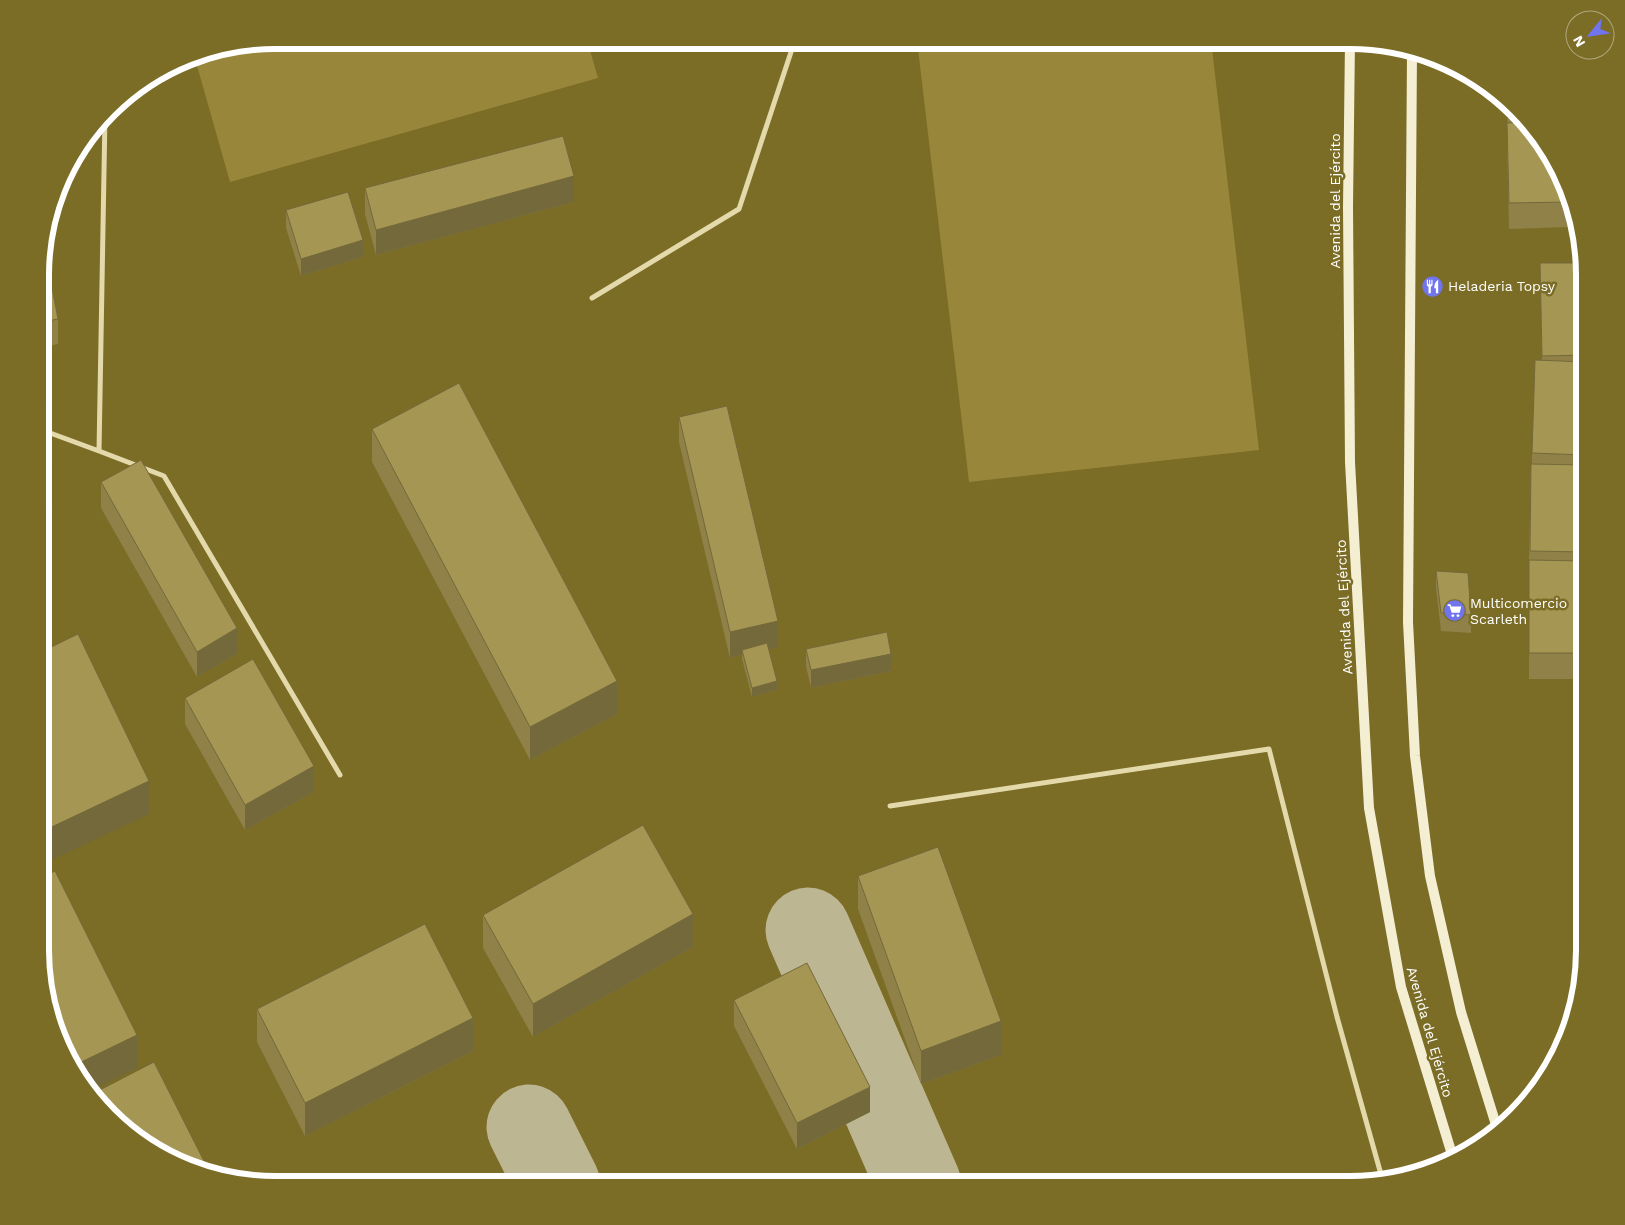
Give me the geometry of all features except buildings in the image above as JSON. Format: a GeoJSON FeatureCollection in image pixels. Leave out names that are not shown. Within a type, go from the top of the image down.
{"type":"FeatureCollection","features":[{"type":"Feature","properties":{"kind":"main road","name":"Avenida del Ejército"},"geometry":{"type":"LineString","coordinates":[[1350,49],[1348,207],[1350,462],[1369,808],[1401,987],[1451,1152]]}},
{"type":"Feature","properties":{"kind":"main road"},"geometry":{"type":"LineString","coordinates":[[1412,57],[1408,622],[1415,756],[1432,886],[1461,1012],[1496,1123]]}},
{"type":"Feature","properties":{"kind":"street"},"geometry":{"type":"LineString","coordinates":[[592,298],[738,209],[792,49]]}},
{"type":"Feature","properties":{"kind":"street"},"geometry":{"type":"LineString","coordinates":[[100,451],[105,126]]}},
{"type":"Feature","properties":{"kind":"street"},"geometry":{"type":"LineString","coordinates":[[49,433],[164,476],[340,775]]}},
{"type":"Feature","properties":{"kind":"street"},"geometry":{"type":"LineString","coordinates":[[890,806],[1269,749],[1337,1017],[1381,1174]]}},
{"type":"Feature","properties":{"kind":"shaded area"},"geometry":{"type":"Polygon","coordinates":[[[260,49],[590,49],[598,78],[230,182],[196,63],[216,56],[260,49]]]}},
{"type":"Feature","properties":{"kind":"shaded area"},"geometry":{"type":"Polygon","coordinates":[[[918,49],[1212,49],[1259,450],[969,482],[918,49]]]}},
{"type":"Feature","properties":{"kind":"taxiway"},"geometry":{"type":"LineString","coordinates":[[808,930],[915,1176]]}},
{"type":"Feature","properties":{"kind":"taxiway"},"geometry":{"type":"LineString","coordinates":[[529,1127],[554,1176]]}},
{"type":"Feature","properties":{"kind":"place","name":"Heladeria Topsy"},"geometry":{"type":"Point","coordinates":[1432,286]}},
{"type":"Feature","properties":{"kind":"place","name":"Multicomercio Scarleth"},"geometry":{"type":"Point","coordinates":[1454,611]}}]}
